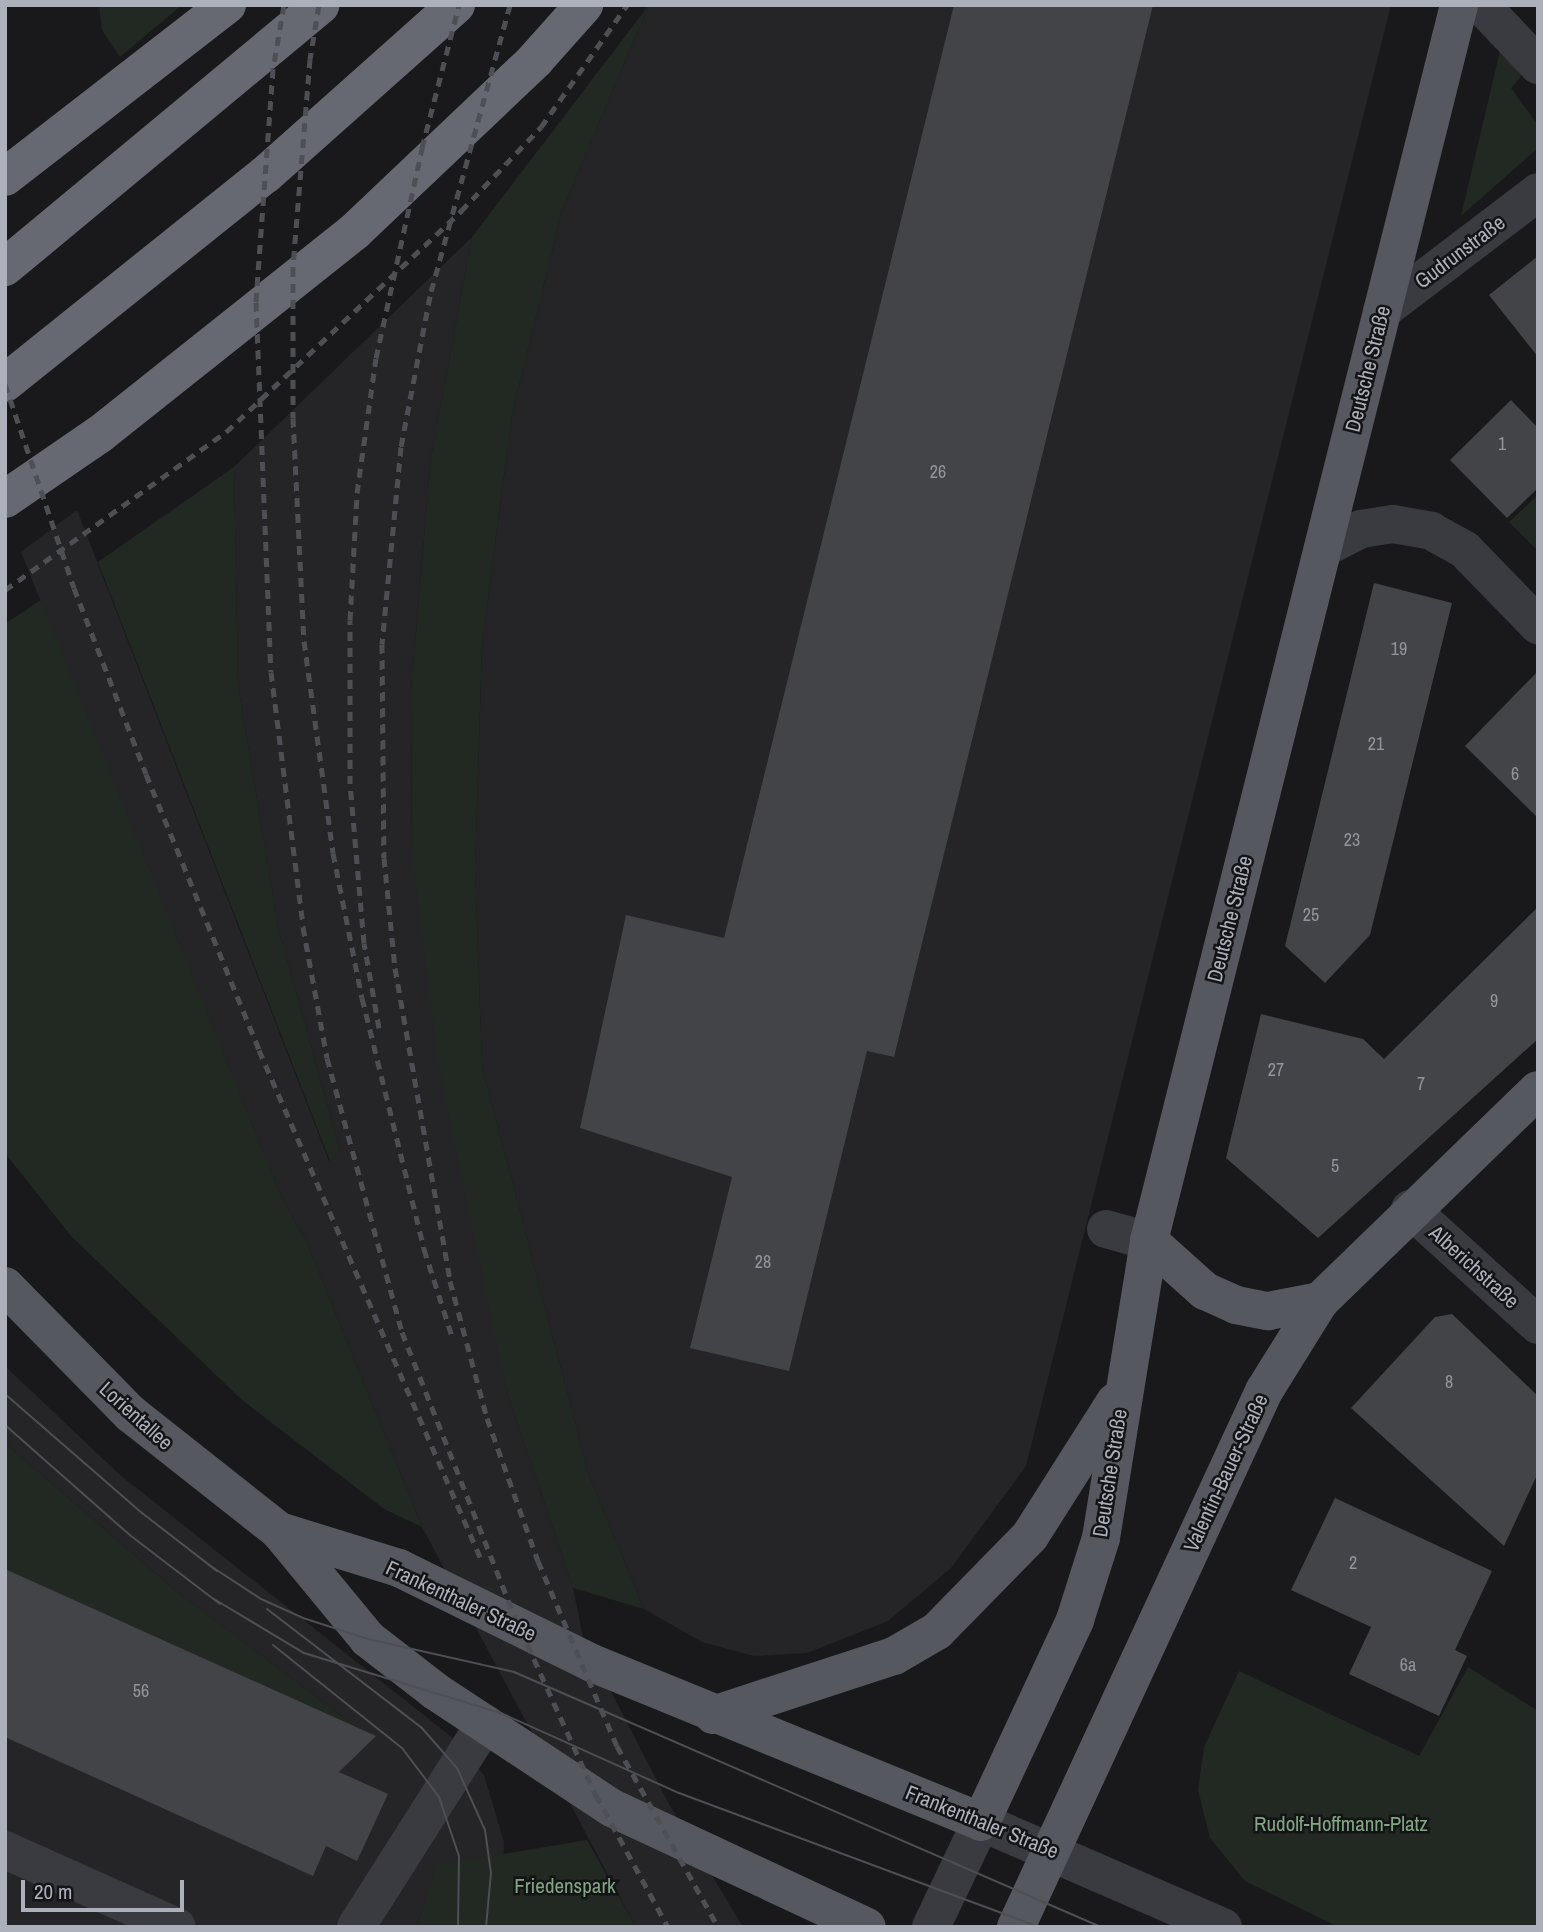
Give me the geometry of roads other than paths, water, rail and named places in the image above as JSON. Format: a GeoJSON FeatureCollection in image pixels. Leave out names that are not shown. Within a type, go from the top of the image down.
{"type":"FeatureCollection","features":[{"type":"Feature","properties":{"kind":"highway"},"geometry":{"type":"LineString","coordinates":[[5,177],[227,5]]}},
{"type":"Feature","properties":{"kind":"highway"},"geometry":{"type":"LineString","coordinates":[[5,267],[321,5]]}},
{"type":"Feature","properties":{"kind":"highway"},"geometry":{"type":"LineString","coordinates":[[5,383],[265,175],[456,5]]}},
{"type":"Feature","properties":{"kind":"highway"},"geometry":{"type":"LineString","coordinates":[[5,499],[100,434],[354,232],[535,60],[584,5]]}},
{"type":"Feature","properties":{"kind":"main road","name":"Deutsche Straße"},"geometry":{"type":"LineString","coordinates":[[981,1822],[1075,1620],[1101,1538],[1149,1241],[1459,5]]}},
{"type":"Feature","properties":{"kind":"main road","name":"Valentin-Bauer-Straße"},"geometry":{"type":"LineString","coordinates":[[1016,1927],[1264,1391],[1320,1301],[1409,1209],[1538,1090]]}},
{"type":"Feature","properties":{"kind":"main road"},"geometry":{"type":"LineString","coordinates":[[1149,1241],[1205,1291],[1236,1305],[1268,1311],[1320,1301]]}},
{"type":"Feature","properties":{"kind":"main road","name":"Lorientallee"},"geometry":{"type":"LineString","coordinates":[[5,1286],[131,1414],[279,1531]]}},
{"type":"Feature","properties":{"kind":"main road"},"geometry":{"type":"LineString","coordinates":[[713,1715],[894,1656],[937,1631],[1030,1536],[1124,1388]]}},
{"type":"Feature","properties":{"kind":"main road"},"geometry":{"type":"LineString","coordinates":[[279,1531],[368,1639],[485,1724],[612,1808],[867,1927]]}},
{"type":"Feature","properties":{"kind":"main road","name":"Frankenthaler Straße"},"geometry":{"type":"LineString","coordinates":[[279,1531],[399,1568],[592,1662],[713,1715],[981,1822]]}},
{"type":"Feature","properties":{"kind":"street"},"geometry":{"type":"LineString","coordinates":[[1482,5],[1538,65]]}},
{"type":"Feature","properties":{"kind":"street","name":"Gudrunstraße"},"geometry":{"type":"LineString","coordinates":[[1382,311],[1538,192]]}},
{"type":"Feature","properties":{"kind":"street"},"geometry":{"type":"LineString","coordinates":[[1324,548],[1361,529],[1393,524],[1431,531],[1465,550],[1538,625]]}},
{"type":"Feature","properties":{"kind":"street","name":"Alberichstraße"},"geometry":{"type":"LineString","coordinates":[[1409,1209],[1538,1325]]}},
{"type":"Feature","properties":{"kind":"street"},"geometry":{"type":"LineString","coordinates":[[1106,1229],[1149,1241]]}},
{"type":"Feature","properties":{"kind":"street"},"geometry":{"type":"LineString","coordinates":[[356,1927],[485,1724]]}},
{"type":"Feature","properties":{"kind":"street"},"geometry":{"type":"LineString","coordinates":[[931,1927],[981,1822]]}},
{"type":"Feature","properties":{"kind":"street","name":"Frankenthaler Straße"},"geometry":{"type":"LineString","coordinates":[[981,1822],[1053,1850],[1223,1927]]}},
{"type":"Feature","properties":{"kind":"street"},"geometry":{"type":"LineString","coordinates":[[5,1850],[177,1927]]}},
{"type":"Feature","properties":{"kind":"tram line"},"geometry":{"type":"LineString","coordinates":[[5,1394],[142,1513],[217,1571]]}},
{"type":"Feature","properties":{"kind":"tram line"},"geometry":{"type":"LineString","coordinates":[[5,1425],[131,1536],[220,1604]]}},
{"type":"Feature","properties":{"kind":"tram line"},"geometry":{"type":"LineString","coordinates":[[209,1565],[261,1599],[303,1618],[368,1639],[514,1672],[1101,1927]]}},
{"type":"Feature","properties":{"kind":"tram line"},"geometry":{"type":"LineString","coordinates":[[214,1599],[304,1653],[503,1714],[679,1793],[1039,1927]]}},
{"type":"Feature","properties":{"kind":"tram line"},"geometry":{"type":"LineString","coordinates":[[267,1609],[421,1727],[457,1768],[485,1830],[491,1873],[486,1927]]}},
{"type":"Feature","properties":{"kind":"tram line"},"geometry":{"type":"LineString","coordinates":[[273,1645],[402,1748],[439,1797],[459,1856],[458,1927]]}},
{"type":"Feature","properties":{"kind":"railway"},"geometry":{"type":"LineString","coordinates":[[284,5],[273,69],[256,302],[271,672],[303,927],[327,1058],[402,1332],[514,1615],[599,1802]]}},
{"type":"Feature","properties":{"kind":"railway"},"geometry":{"type":"LineString","coordinates":[[319,5],[310,59],[293,268],[293,418],[304,641],[333,853],[362,998],[424,1249],[452,1336]]}},
{"type":"Feature","properties":{"kind":"railway"},"geometry":{"type":"LineString","coordinates":[[379,1028],[364,943],[350,784],[350,620],[357,493],[376,358],[422,148],[459,5]]}},
{"type":"Feature","properties":{"kind":"railway"},"geometry":{"type":"LineString","coordinates":[[510,5],[430,296],[401,447],[382,644],[384,858],[395,968],[450,1281],[487,1418],[538,1561],[617,1746],[718,1927]]}},
{"type":"Feature","properties":{"kind":"railway"},"geometry":{"type":"LineString","coordinates":[[5,590],[226,432],[461,211],[541,127],[627,5]]}},
{"type":"Feature","properties":{"kind":"railway"},"geometry":{"type":"LineString","coordinates":[[5,384],[74,588],[146,774],[259,1050],[481,1559]]}},
{"type":"Feature","properties":{"kind":"railway"},"geometry":{"type":"LineString","coordinates":[[596,1795],[668,1927]]}},
{"type":"Feature","properties":{"kind":"park label","name":"Rudolf-Hoffmann-Platz"},"geometry":{"type":"Point","coordinates":[1341,1824]}},
{"type":"Feature","properties":{"kind":"park label","name":"Friedenspark"},"geometry":{"type":"Point","coordinates":[565,1886]}}]}
